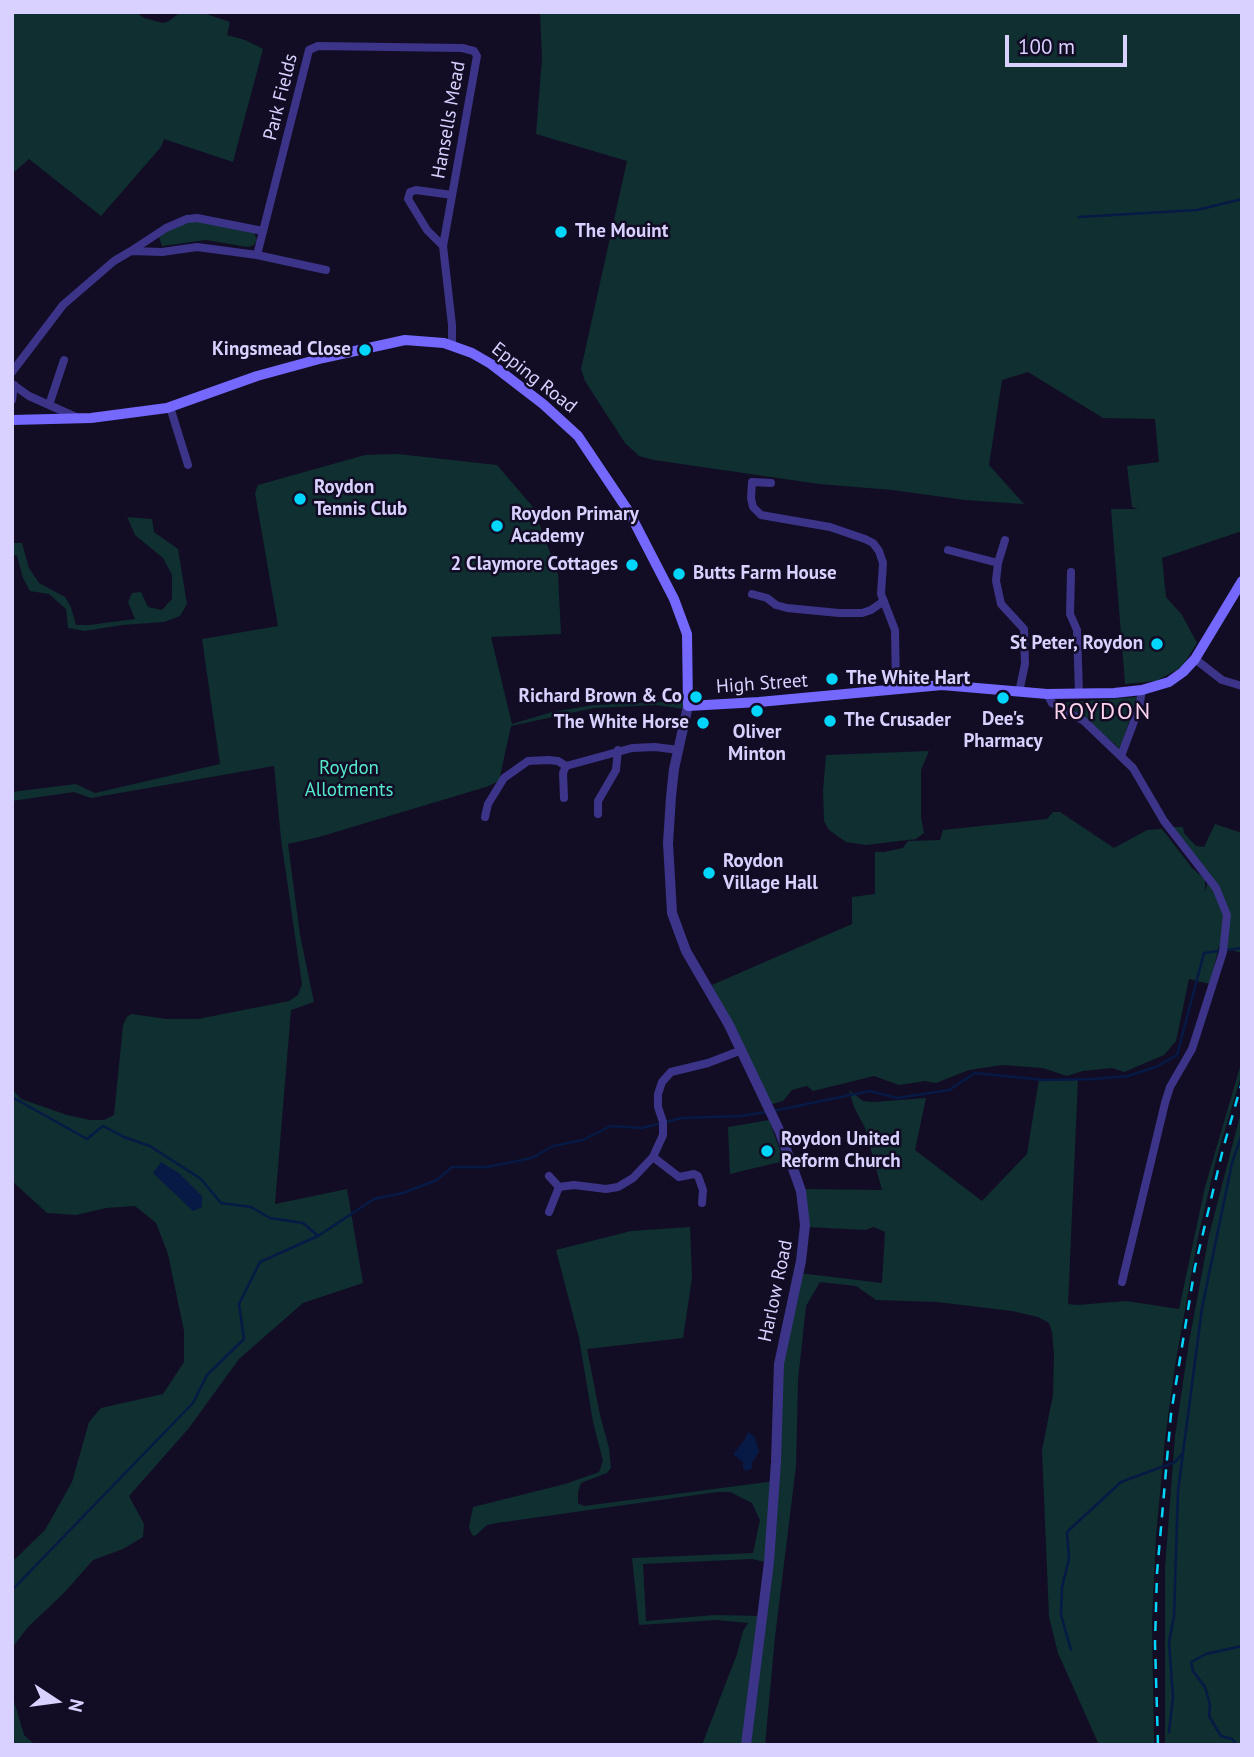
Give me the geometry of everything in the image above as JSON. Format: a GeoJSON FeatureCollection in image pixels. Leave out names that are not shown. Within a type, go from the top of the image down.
{"type":"FeatureCollection","features":[{"type":"Feature","properties":{"kind":"main road","name":"Epping Road"},"geometry":{"type":"LineString","coordinates":[[12,420],[91,418],[170,407],[257,376],[383,343],[405,340],[429,340],[482,358],[552,411],[578,436],[636,525],[681,616],[687,634],[688,706]]}},
{"type":"Feature","properties":{"kind":"main road","name":"High Street"},"geometry":{"type":"LineString","coordinates":[[688,706],[961,685],[1047,694],[1142,690],[1169,682],[1195,659],[1242,581]]}},
{"type":"Feature","properties":{"kind":"street","name":"Park Fields"},"geometry":{"type":"LineString","coordinates":[[257,255],[309,50],[318,46],[462,48],[474,51]]}},
{"type":"Feature","properties":{"kind":"street","name":"Hansells Mead"},"geometry":{"type":"LineString","coordinates":[[452,346],[452,314],[443,246],[477,56],[474,51]]}},
{"type":"Feature","properties":{"kind":"street","name":"Hansells Mead"},"geometry":{"type":"LineString","coordinates":[[443,246],[428,230],[408,199],[410,192],[416,190],[452,195]]}},
{"type":"Feature","properties":{"kind":"street"},"geometry":{"type":"LineString","coordinates":[[12,372],[63,305],[114,261],[177,222],[197,218],[263,231]]}},
{"type":"Feature","properties":{"kind":"street"},"geometry":{"type":"LineString","coordinates":[[156,234],[157,244],[162,251]]}},
{"type":"Feature","properties":{"kind":"street"},"geometry":{"type":"LineString","coordinates":[[131,251],[197,247],[257,255],[326,270]]}},
{"type":"Feature","properties":{"kind":"street"},"geometry":{"type":"LineString","coordinates":[[49,405],[64,360]]}},
{"type":"Feature","properties":{"kind":"street"},"geometry":{"type":"LineString","coordinates":[[12,400],[13,385],[76,417]]}},
{"type":"Feature","properties":{"kind":"street"},"geometry":{"type":"LineString","coordinates":[[170,407],[188,465]]}},
{"type":"Feature","properties":{"kind":"street"},"geometry":{"type":"LineString","coordinates":[[771,482],[752,482],[752,507],[761,515],[830,527],[873,543],[880,551],[883,563],[881,594],[895,629],[896,689]]}},
{"type":"Feature","properties":{"kind":"street"},"geometry":{"type":"LineString","coordinates":[[1005,540],[996,581],[1001,604],[1024,629],[1024,664],[1019,692]]}},
{"type":"Feature","properties":{"kind":"street"},"geometry":{"type":"LineString","coordinates":[[948,550],[998,563]]}},
{"type":"Feature","properties":{"kind":"street"},"geometry":{"type":"LineString","coordinates":[[1071,572],[1070,614],[1077,630],[1079,694]]}},
{"type":"Feature","properties":{"kind":"street"},"geometry":{"type":"LineString","coordinates":[[752,594],[766,597],[776,605],[787,608],[839,613],[862,612],[884,601]]}},
{"type":"Feature","properties":{"kind":"street"},"geometry":{"type":"LineString","coordinates":[[1195,659],[1222,680],[1242,686]]}},
{"type":"Feature","properties":{"kind":"street"},"geometry":{"type":"LineString","coordinates":[[1121,757],[1142,690]]}},
{"type":"Feature","properties":{"kind":"street"},"geometry":{"type":"LineString","coordinates":[[1047,694],[1052,704],[1084,722],[1133,768],[1164,821],[1209,877],[1224,903],[1227,915],[1223,952],[1192,1049],[1170,1087],[1165,1104],[1122,1282]]}},
{"type":"Feature","properties":{"kind":"street","name":"Harlow Road"},"geometry":{"type":"LineString","coordinates":[[688,706],[673,781],[668,843],[672,913],[686,951],[742,1050],[792,1160],[801,1191],[806,1225],[779,1364],[769,1563],[746,1745]]}},
{"type":"Feature","properties":{"kind":"street"},"geometry":{"type":"LineString","coordinates":[[485,817],[488,804],[504,778],[528,761],[558,761],[566,766],[618,750],[654,747],[679,750]]}},
{"type":"Feature","properties":{"kind":"street"},"geometry":{"type":"LineString","coordinates":[[598,814],[598,801],[616,770],[618,750]]}},
{"type":"Feature","properties":{"kind":"street"},"geometry":{"type":"LineString","coordinates":[[564,798],[563,773],[566,766]]}},
{"type":"Feature","properties":{"kind":"street"},"geometry":{"type":"LineString","coordinates":[[559,1187],[574,1185],[606,1189],[618,1187],[633,1178],[653,1157],[663,1135],[663,1122],[658,1107],[662,1082],[671,1072],[708,1063],[742,1050]]}},
{"type":"Feature","properties":{"kind":"street"},"geometry":{"type":"LineString","coordinates":[[653,1157],[679,1177],[694,1174],[698,1176],[703,1190],[702,1203]]}},
{"type":"Feature","properties":{"kind":"street"},"geometry":{"type":"LineString","coordinates":[[549,1176],[559,1187]]}},
{"type":"Feature","properties":{"kind":"street"},"geometry":{"type":"LineString","coordinates":[[549,1212],[559,1187]]}},
{"type":"Feature","properties":{"kind":"green space"},"geometry":{"type":"Polygon","coordinates":[[[12,12],[136,12],[144,18],[163,23],[181,12],[200,12],[230,22],[227,35],[263,49],[233,162],[164,139],[161,147],[101,216],[29,159],[12,174],[12,12]]]}},
{"type":"Feature","properties":{"kind":"green space"},"geometry":{"type":"Polygon","coordinates":[[[540,12],[1242,12],[1242,531],[1162,558],[1166,597],[1182,615],[1197,643],[1182,667],[1156,681],[1125,684],[1111,509],[1138,509],[1132,507],[1127,466],[1159,462],[1155,419],[1103,418],[1028,372],[1002,380],[989,465],[1024,504],[819,484],[654,460],[639,456],[625,443],[585,381],[581,369],[627,161],[536,134],[542,58],[540,12]]]}},
{"type":"Feature","properties":{"kind":"green space"},"geometry":{"type":"Polygon","coordinates":[[[187,219],[254,232],[257,240],[254,245],[248,247],[206,240],[162,246],[159,237],[187,219]]]}},
{"type":"Feature","properties":{"kind":"green space","name":"Roydon Allotments"},"geometry":{"type":"Polygon","coordinates":[[[398,454],[497,465],[533,507],[558,574],[561,634],[491,637],[512,724],[552,712],[593,705],[686,701],[685,709],[657,705],[594,708],[511,726],[499,781],[319,837],[288,844],[300,935],[314,1002],[291,1010],[275,1204],[347,1189],[363,1283],[303,1303],[239,1359],[189,1428],[129,1496],[144,1524],[143,1537],[123,1549],[93,1560],[64,1593],[28,1627],[12,1648],[12,1562],[45,1530],[72,1482],[89,1422],[101,1408],[163,1394],[184,1362],[184,1331],[168,1254],[156,1223],[135,1206],[106,1208],[76,1215],[47,1213],[12,1181],[12,1089],[21,1099],[67,1115],[104,1120],[114,1115],[123,1025],[131,1014],[167,1019],[198,1019],[289,1001],[298,995],[302,984],[281,839],[274,766],[91,798],[74,792],[12,801],[12,792],[76,784],[95,793],[220,764],[202,639],[278,626],[255,493],[258,485],[365,455],[398,454]]]}},
{"type":"Feature","properties":{"kind":"green space"},"geometry":{"type":"Polygon","coordinates":[[[127,517],[152,519],[154,532],[178,549],[187,604],[180,616],[164,622],[85,631],[68,628],[66,609],[49,594],[30,591],[17,556],[12,554],[12,543],[22,543],[29,568],[39,583],[65,597],[76,625],[135,619],[128,602],[132,593],[141,592],[148,607],[162,610],[172,599],[172,575],[163,558],[135,535],[127,517]]]}},
{"type":"Feature","properties":{"kind":"green space"},"geometry":{"type":"Polygon","coordinates":[[[1137,697],[1120,749],[1081,714],[1057,703],[1137,697]]]}},
{"type":"Feature","properties":{"kind":"green space"},"geometry":{"type":"Polygon","coordinates":[[[929,751],[921,770],[921,817],[924,833],[916,839],[866,845],[846,842],[829,830],[824,821],[826,755],[929,751]]]}},
{"type":"Feature","properties":{"kind":"green space"},"geometry":{"type":"Polygon","coordinates":[[[1053,812],[1060,812],[1114,848],[1147,830],[1162,829],[1193,869],[1205,879],[1205,892],[1209,877],[1167,827],[1183,827],[1184,833],[1196,846],[1204,847],[1215,824],[1242,833],[1242,953],[1219,946],[1210,984],[1189,979],[1176,1041],[1164,1055],[1124,1072],[1112,1068],[1083,1071],[1067,1076],[1043,1068],[1002,1065],[969,1070],[936,1083],[925,1081],[899,1085],[874,1076],[813,1091],[807,1086],[792,1090],[783,1101],[769,1105],[712,985],[852,924],[852,897],[875,894],[875,852],[903,848],[908,841],[940,840],[943,830],[1047,819],[1053,812]]]}},
{"type":"Feature","properties":{"kind":"green space"},"geometry":{"type":"Polygon","coordinates":[[[1242,1060],[1242,1073],[1216,1160],[1198,1237],[1165,1439],[1156,1536],[1152,1622],[1154,1745],[1099,1745],[1058,1653],[1049,1617],[1042,1450],[1053,1395],[1054,1354],[1049,1323],[1038,1317],[1012,1311],[937,1302],[876,1300],[856,1286],[820,1282],[806,1306],[798,1380],[796,1466],[765,1745],[702,1745],[748,1623],[716,1620],[639,1625],[632,1558],[753,1553],[760,1520],[752,1503],[730,1492],[717,1492],[497,1523],[487,1525],[475,1536],[472,1535],[469,1527],[473,1507],[565,1484],[599,1472],[603,1461],[593,1422],[579,1338],[556,1250],[631,1231],[690,1227],[692,1278],[683,1338],[587,1349],[611,1468],[607,1473],[581,1483],[578,1503],[584,1506],[775,1481],[779,1364],[799,1273],[882,1283],[885,1232],[874,1227],[865,1230],[807,1227],[803,1189],[882,1190],[865,1128],[849,1090],[863,1101],[926,1098],[915,1150],[982,1201],[1027,1154],[1039,1079],[1078,1080],[1068,1304],[1126,1301],[1179,1309],[1205,1187],[1242,1060]],[[752,1559],[643,1564],[646,1621],[714,1615],[762,1616],[769,1563],[752,1559]]]}},
{"type":"Feature","properties":{"kind":"green space"},"geometry":{"type":"Polygon","coordinates":[[[1242,1108],[1242,1745],[1165,1745],[1165,1568],[1175,1436],[1209,1235],[1242,1108]]]}},
{"type":"Feature","properties":{"kind":"green space"},"geometry":{"type":"Polygon","coordinates":[[[769,1120],[784,1161],[730,1174],[728,1127],[769,1120]]]}},
{"type":"Feature","properties":{"kind":"green space"},"geometry":{"type":"Polygon","coordinates":[[[12,1694],[24,1735],[35,1745],[12,1745],[12,1694]]]}},
{"type":"Feature","properties":{"kind":"water"},"geometry":{"type":"Polygon","coordinates":[[[161,1162],[180,1174],[202,1196],[202,1207],[193,1211],[153,1173],[161,1162]]]}},
{"type":"Feature","properties":{"kind":"water"},"geometry":{"type":"Polygon","coordinates":[[[748,1432],[755,1437],[759,1452],[752,1468],[747,1471],[743,1469],[743,1462],[733,1454],[748,1432]]]}},
{"type":"Feature","properties":{"kind":"waterway"},"geometry":{"type":"LineString","coordinates":[[1079,217],[1197,210],[1242,199]]}},
{"type":"Feature","properties":{"kind":"waterway"},"geometry":{"type":"LineString","coordinates":[[773,1111],[870,1091],[897,1098],[949,1090],[975,1073],[1045,1080],[1094,1079],[1128,1076],[1156,1067],[1177,1055],[1204,953],[1242,948]]}},
{"type":"Feature","properties":{"kind":"waterway"},"geometry":{"type":"LineString","coordinates":[[12,1097],[87,1139],[103,1126],[150,1146],[201,1179],[221,1203],[251,1207],[270,1218],[303,1223],[317,1235]]}},
{"type":"Feature","properties":{"kind":"waterway"},"geometry":{"type":"LineString","coordinates":[[12,1590],[193,1403],[207,1375],[244,1339],[239,1304],[260,1262],[318,1236],[374,1199],[403,1193],[437,1180],[452,1167],[487,1167],[532,1158],[553,1146],[583,1140],[611,1126],[642,1128],[682,1118],[740,1116],[766,1112]]}},
{"type":"Feature","properties":{"kind":"waterway"},"geometry":{"type":"LineString","coordinates":[[1169,1732],[1173,1697],[1169,1642],[1174,1616],[1178,1491],[1202,1308],[1232,1163],[1242,1134]]}},
{"type":"Feature","properties":{"kind":"waterway"},"geometry":{"type":"LineString","coordinates":[[1071,1650],[1061,1615],[1062,1587],[1069,1559],[1067,1532],[1121,1482],[1175,1462],[1182,1454]]}},
{"type":"Feature","properties":{"kind":"waterway"},"geometry":{"type":"LineString","coordinates":[[1237,1745],[1232,1739],[1221,1736],[1209,1716],[1210,1705],[1205,1687],[1193,1671],[1191,1662],[1206,1654],[1242,1646]]}},
{"type":"Feature","properties":{"kind":"railway"},"geometry":{"type":"LineString","coordinates":[[1158,1745],[1155,1643],[1157,1573],[1171,1414],[1195,1267],[1242,1082]]}},
{"type":"Feature","properties":{"kind":"place","name":"The Mouint"},"geometry":{"type":"Point","coordinates":[561,232]}},
{"type":"Feature","properties":{"kind":"place","name":"Kingsmead Close"},"geometry":{"type":"Point","coordinates":[365,350]}},
{"type":"Feature","properties":{"kind":"place","name":"Roydon Tennis Club"},"geometry":{"type":"Point","coordinates":[300,499]}},
{"type":"Feature","properties":{"kind":"place","name":"Roydon Primary Academy"},"geometry":{"type":"Point","coordinates":[497,526]}},
{"type":"Feature","properties":{"kind":"place","name":"2 Claymore Cottages"},"geometry":{"type":"Point","coordinates":[632,565]}},
{"type":"Feature","properties":{"kind":"place","name":"Butts Farm House"},"geometry":{"type":"Point","coordinates":[679,574]}},
{"type":"Feature","properties":{"kind":"place","name":"St Peter, Roydon"},"geometry":{"type":"Point","coordinates":[1157,644]}},
{"type":"Feature","properties":{"kind":"place","name":"The White Hart"},"geometry":{"type":"Point","coordinates":[832,679]}},
{"type":"Feature","properties":{"kind":"place","name":"Richard Brown & Co"},"geometry":{"type":"Point","coordinates":[696,697]}},
{"type":"Feature","properties":{"kind":"place","name":"Dee's Pharmacy"},"geometry":{"type":"Point","coordinates":[1003,698]}},
{"type":"Feature","properties":{"kind":"place","name":"Oliver Minton"},"geometry":{"type":"Point","coordinates":[757,711]}},
{"type":"Feature","properties":{"kind":"place","name":"The Crusader"},"geometry":{"type":"Point","coordinates":[830,721]}},
{"type":"Feature","properties":{"kind":"place","name":"The White Horse"},"geometry":{"type":"Point","coordinates":[703,723]}},
{"type":"Feature","properties":{"kind":"place","name":"Roydon Village Hall"},"geometry":{"type":"Point","coordinates":[709,873]}},
{"type":"Feature","properties":{"kind":"place","name":"Roydon United Reform Church"},"geometry":{"type":"Point","coordinates":[767,1151]}},
{"type":"Feature","properties":{"kind":"district","name":"ROYDON"},"geometry":{"type":"Point","coordinates":[1103,712]}}]}
